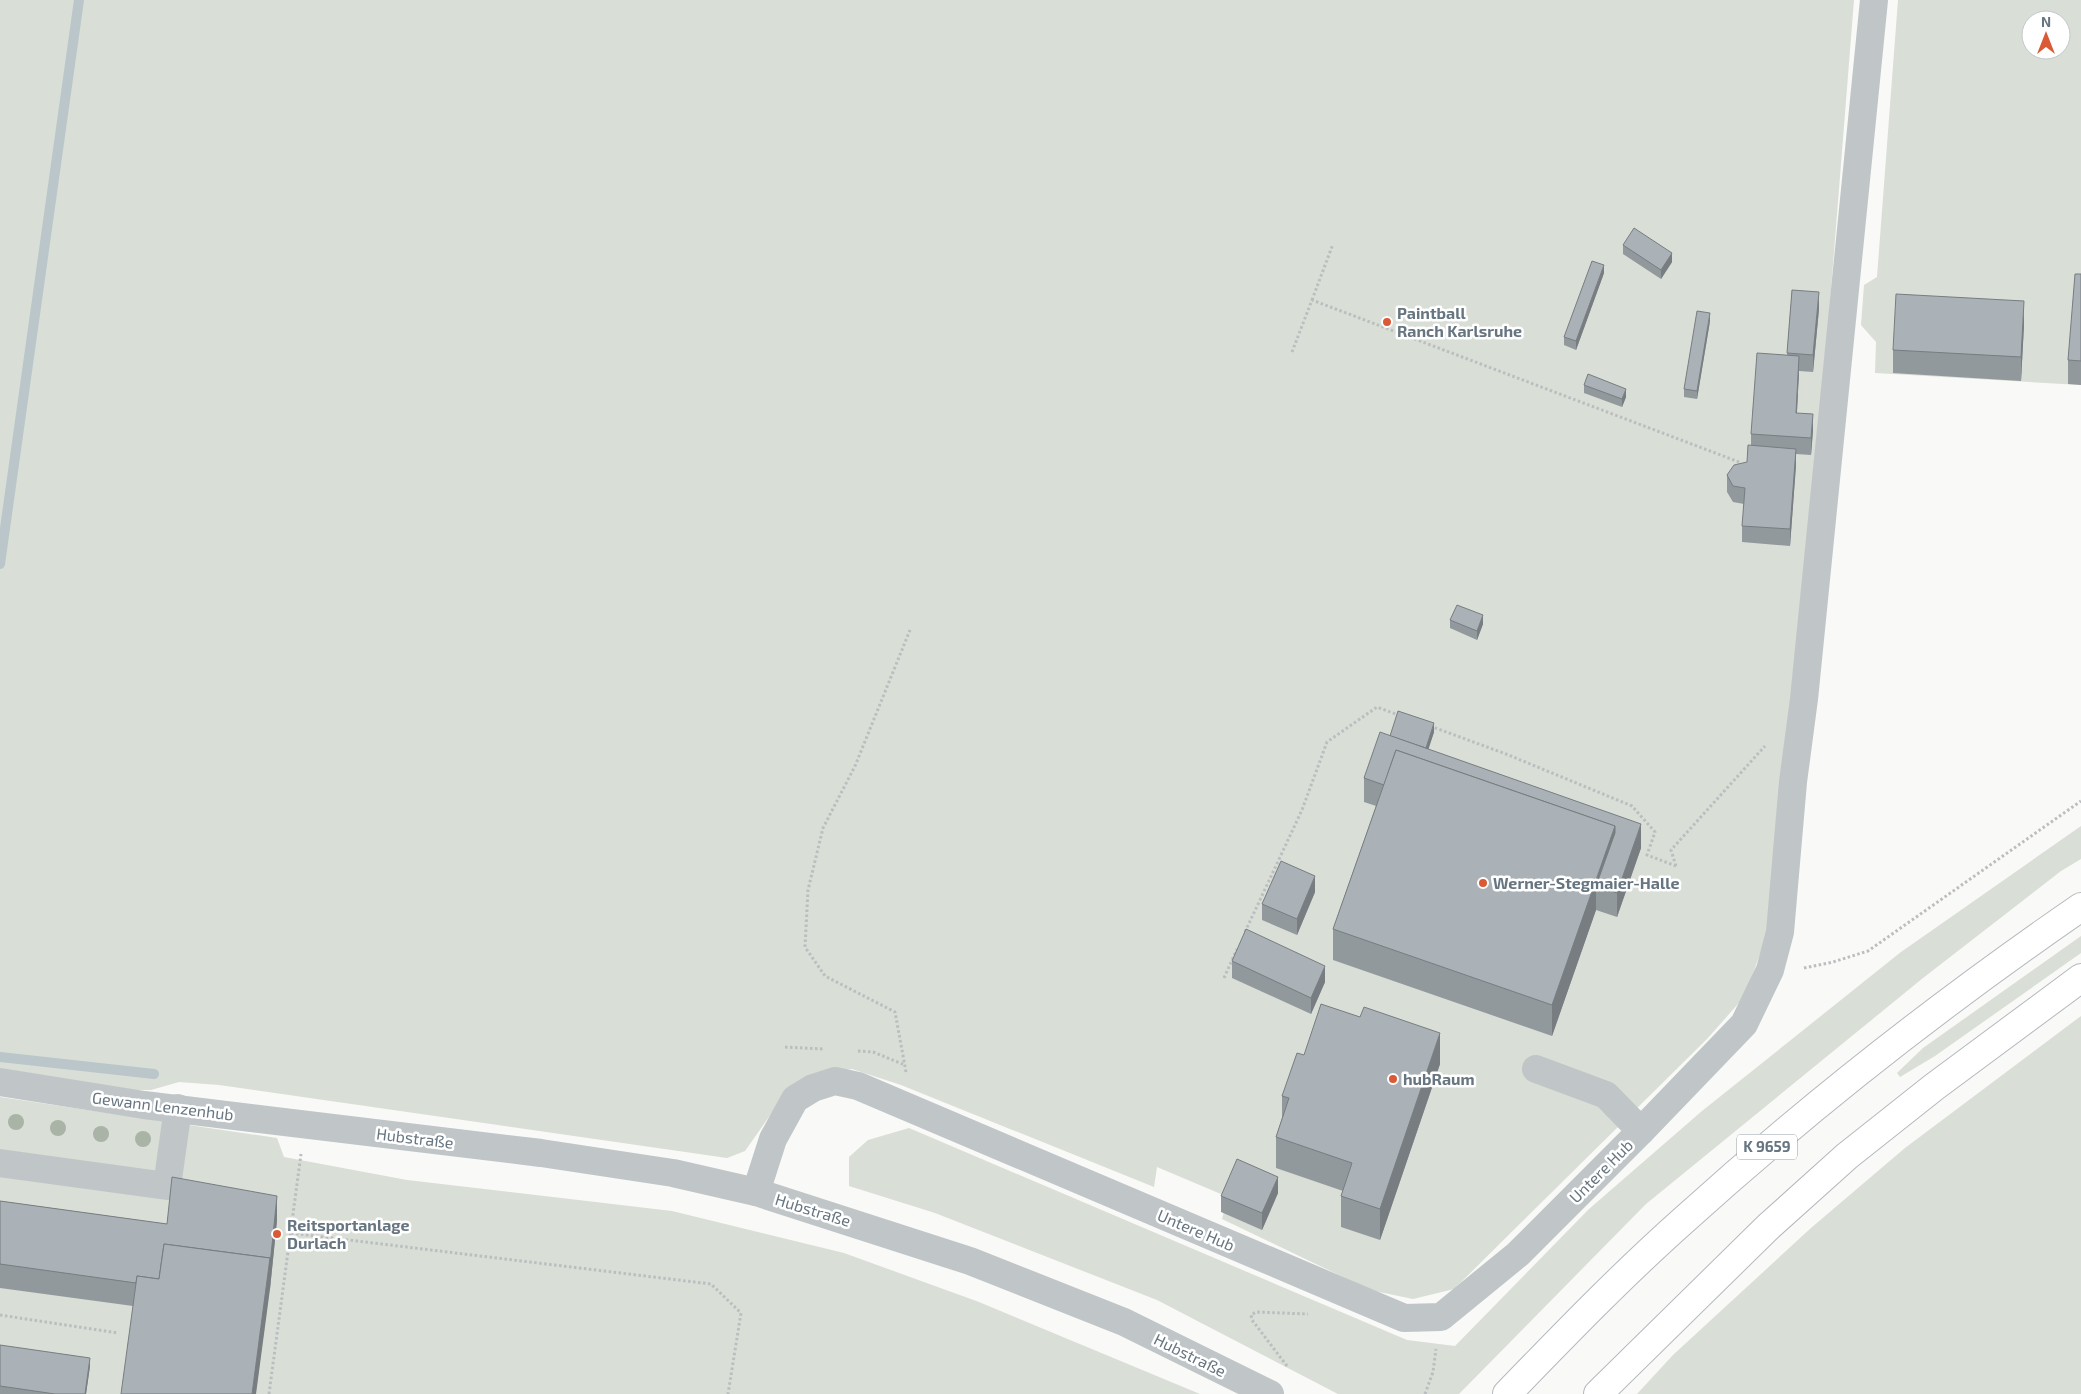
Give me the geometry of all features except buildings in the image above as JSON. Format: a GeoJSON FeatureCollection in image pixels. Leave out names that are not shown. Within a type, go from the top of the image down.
{"type":"FeatureCollection","features":[{"type":"Feature","properties":{"kind":"main road","name":"K 9659"},"geometry":{"type":"LineString","coordinates":[[1507,1394],[1601,1297],[1684,1219],[1773,1142],[1916,1026],[2081,907]]}},
{"type":"Feature","properties":{"kind":"main road"},"geometry":{"type":"LineString","coordinates":[[1598,1394],[1754,1241],[1848,1156],[1934,1087],[2081,978]]}},
{"type":"Feature","properties":{"kind":"street","name":"Untere Hub"},"geometry":{"type":"LineString","coordinates":[[756,1192],[774,1139],[795,1100],[813,1088],[835,1081],[858,1086],[1404,1318],[1441,1317],[1518,1254],[1641,1131],[1744,1024],[1770,970],[1780,932],[1793,782],[1804,699],[1874,0]]}},
{"type":"Feature","properties":{"kind":"street"},"geometry":{"type":"LineString","coordinates":[[1536,1069],[1606,1095],[1641,1131]]}},
{"type":"Feature","properties":{"kind":"street","name":"Gewann Lenzenhub"},"geometry":{"type":"LineString","coordinates":[[0,1082],[144,1105],[316,1126]]}},
{"type":"Feature","properties":{"kind":"street"},"geometry":{"type":"LineString","coordinates":[[0,1163],[166,1186],[178,1108]]}},
{"type":"Feature","properties":{"kind":"street","name":"Hubstraße"},"geometry":{"type":"LineString","coordinates":[[316,1126],[541,1154],[673,1173],[756,1192],[970,1261],[1124,1322],[1270,1394]]}},
{"type":"Feature","properties":{"kind":"path"},"geometry":{"type":"LineString","coordinates":[[1292,352],[1333,244]]}},
{"type":"Feature","properties":{"kind":"path"},"geometry":{"type":"LineString","coordinates":[[1312,300],[1739,462]]}},
{"type":"Feature","properties":{"kind":"path"},"geometry":{"type":"LineString","coordinates":[[901,1104],[908,1081],[895,1012],[825,976],[805,947],[808,890],[823,828],[855,766],[910,630]]}},
{"type":"Feature","properties":{"kind":"path"},"geometry":{"type":"LineString","coordinates":[[1244,934],[1302,810],[1326,742],[1377,707],[1404,717]]}},
{"type":"Feature","properties":{"kind":"path"},"geometry":{"type":"LineString","coordinates":[[1423,724],[1506,754],[1632,806],[1654,832],[1647,855],[1676,866],[1671,850],[1769,742]]}},
{"type":"Feature","properties":{"kind":"path"},"geometry":{"type":"LineString","coordinates":[[1770,970],[1796,970],[1833,962],[1868,951],[2081,801]]}},
{"type":"Feature","properties":{"kind":"path"},"geometry":{"type":"LineString","coordinates":[[1224,978],[1240,943]]}},
{"type":"Feature","properties":{"kind":"path"},"geometry":{"type":"LineString","coordinates":[[269,1394],[291,1233],[316,1126]]}},
{"type":"Feature","properties":{"kind":"path"},"geometry":{"type":"LineString","coordinates":[[291,1233],[711,1284],[740,1313],[728,1394]]}},
{"type":"Feature","properties":{"kind":"path"},"geometry":{"type":"LineString","coordinates":[[1289,1368],[1252,1320],[1251,1315],[1256,1312],[1309,1314]]}},
{"type":"Feature","properties":{"kind":"path"},"geometry":{"type":"LineString","coordinates":[[0,1315],[118,1332]]}},
{"type":"Feature","properties":{"kind":"path"},"geometry":{"type":"LineString","coordinates":[[1426,1394],[1433,1372],[1441,1317]]}},
{"type":"Feature","properties":{"kind":"shaded area"},"geometry":{"type":"Polygon","coordinates":[[[0,0],[1854,0],[1812,529],[1771,923],[1745,996],[1707,1039],[1454,1289],[1413,1299],[1370,1290],[1222,1219],[1228,1197],[1157,1167],[1154,1187],[901,1085],[852,1069],[814,1074],[790,1087],[745,1151],[727,1158],[219,1085],[179,1082],[151,1090],[103,1090],[0,1074],[0,0]]]}},
{"type":"Feature","properties":{"kind":"shaded area"},"geometry":{"type":"Polygon","coordinates":[[[1898,0],[2081,0],[2081,385],[1875,373],[1876,342],[1861,325],[1864,285],[1877,277],[1898,0]]]}},
{"type":"Feature","properties":{"kind":"shaded area"},"geometry":{"type":"Polygon","coordinates":[[[2081,826],[2081,859],[2061,871],[1923,978],[1646,1204],[1459,1394],[1338,1394],[1157,1300],[935,1213],[849,1186],[849,1157],[868,1140],[909,1128],[1407,1340],[1455,1346],[1589,1209],[1702,1111],[1901,952],[2081,826]]]}},
{"type":"Feature","properties":{"kind":"shaded area"},"geometry":{"type":"Polygon","coordinates":[[[2081,936],[2081,953],[1935,1056],[1900,1077],[1897,1073],[1923,1048],[2081,936]]]}},
{"type":"Feature","properties":{"kind":"shaded area"},"geometry":{"type":"Polygon","coordinates":[[[2081,1016],[2081,1394],[1637,1394],[1673,1355],[1811,1228],[1905,1148],[2081,1016]]]}},
{"type":"Feature","properties":{"kind":"shaded area","name":"Reitsportanlage Durlach"},"geometry":{"type":"Polygon","coordinates":[[[0,1097],[277,1138],[284,1157],[407,1180],[672,1211],[844,1253],[979,1302],[1200,1394],[0,1394],[0,1097]]]}},
{"type":"Feature","properties":{"kind":"waterway"},"geometry":{"type":"LineString","coordinates":[[0,564],[79,0]]}},
{"type":"Feature","properties":{"kind":"waterway"},"geometry":{"type":"LineString","coordinates":[[0,1057],[154,1074]]}},
{"type":"Feature","properties":{"kind":"place","name":"Paintball Ranch Karlsruhe"},"geometry":{"type":"Point","coordinates":[1387,322]}},
{"type":"Feature","properties":{"kind":"place","name":"Werner-Stegmaier-Halle"},"geometry":{"type":"Point","coordinates":[1483,883]}},
{"type":"Feature","properties":{"kind":"place","name":"hubRaum"},"geometry":{"type":"Point","coordinates":[1393,1079]}},
{"type":"Feature","properties":{"kind":"place","name":"Reitsportanlage Durlach"},"geometry":{"type":"Point","coordinates":[277,1234]}}]}
